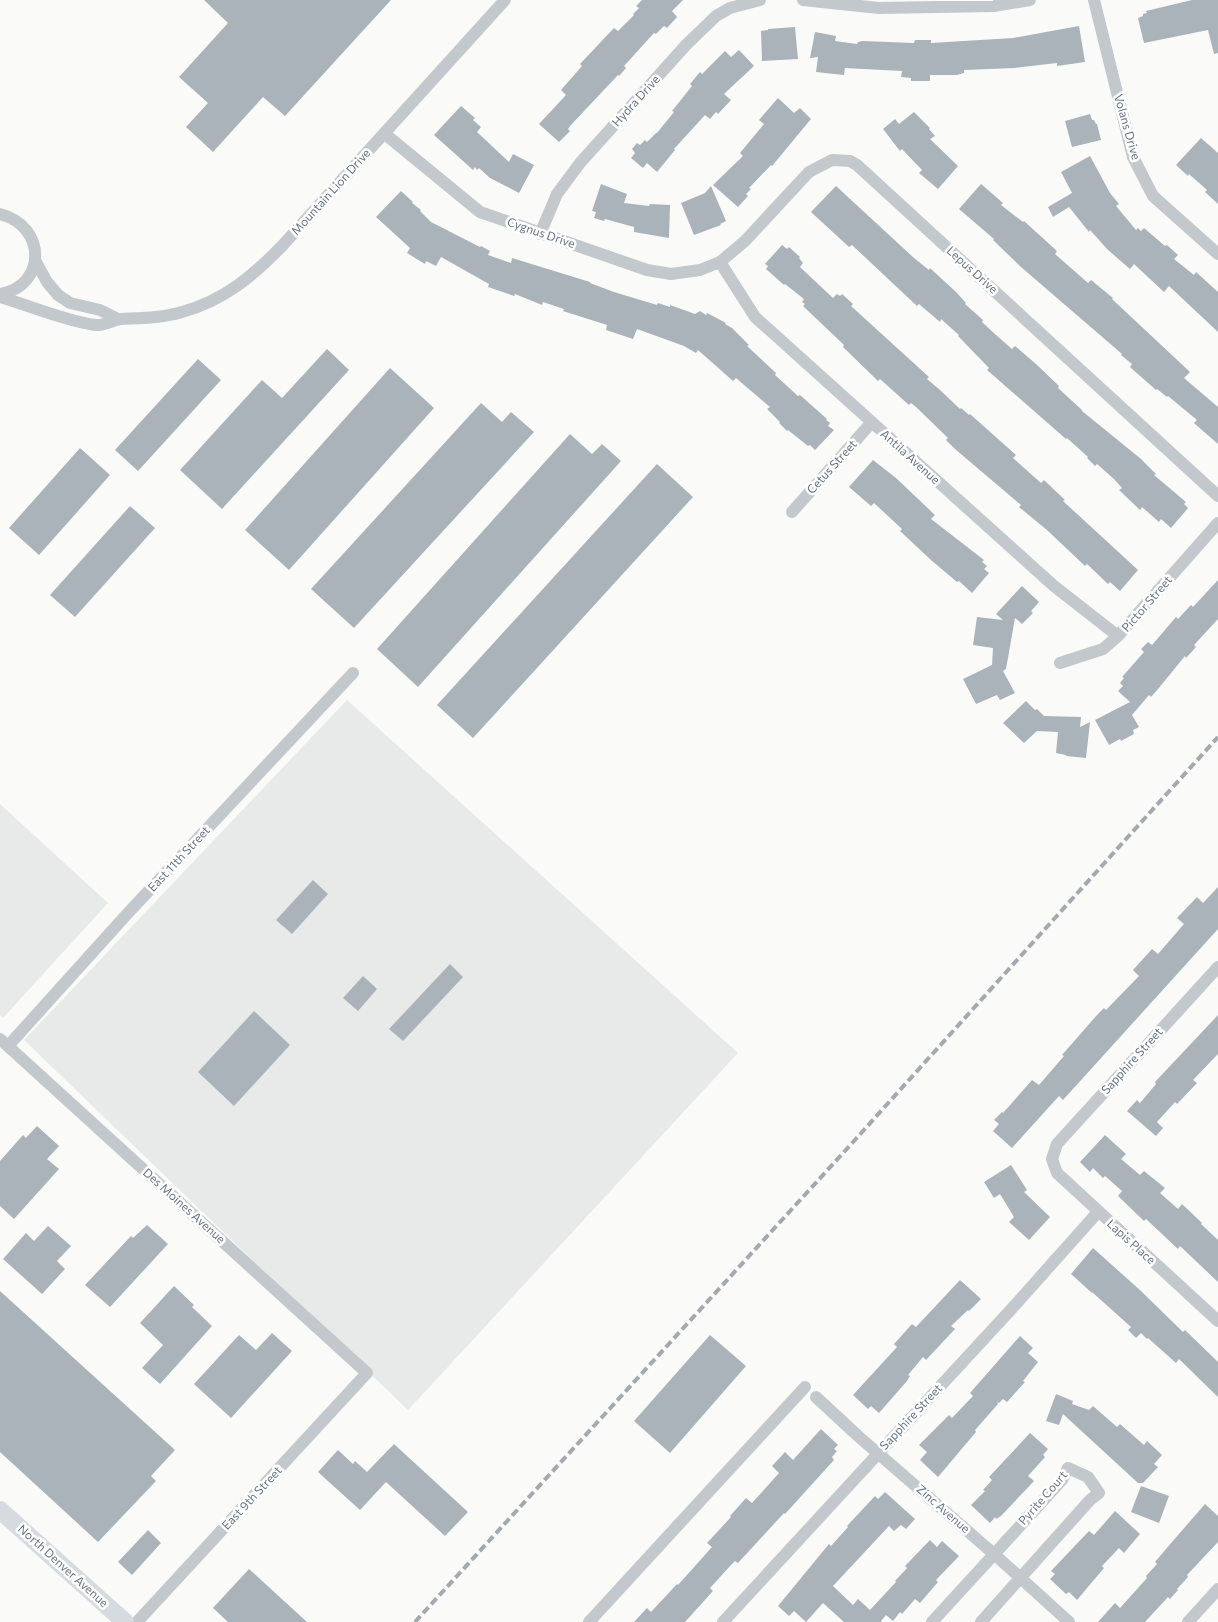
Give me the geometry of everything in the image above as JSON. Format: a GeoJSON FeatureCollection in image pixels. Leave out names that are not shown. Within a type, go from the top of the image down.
{"type":"FeatureCollection","features":[{"type":"Feature","properties":{"kind":"main road","name":"North Denver Avenue"},"geometry":{"type":"LineString","coordinates":[[0,1510],[125,1622]]}},
{"type":"Feature","properties":{"kind":"street","name":"Mountain Lion Drive"},"geometry":{"type":"LineString","coordinates":[[0,295],[80,322],[98,325],[118,319],[181,313],[208,303],[237,286],[272,257],[505,0]]}},
{"type":"Feature","properties":{"kind":"street","name":"Hydra Drive"},"geometry":{"type":"LineString","coordinates":[[540,234],[557,194],[580,163],[686,45],[716,16],[730,8],[760,0]]}},
{"type":"Feature","properties":{"kind":"street"},"geometry":{"type":"LineString","coordinates":[[803,0],[879,8],[994,6],[1030,0]]}},
{"type":"Feature","properties":{"kind":"street","name":"Volans Drive"},"geometry":{"type":"LineString","coordinates":[[1094,0],[1133,157],[1153,196],[1218,254]]}},
{"type":"Feature","properties":{"kind":"street","name":"Cygnus Drive"},"geometry":{"type":"LineString","coordinates":[[385,134],[480,212],[647,270],[671,274],[700,270],[720,262]]}},
{"type":"Feature","properties":{"kind":"street","name":"Lepus Drive"},"geometry":{"type":"LineString","coordinates":[[720,262],[745,241],[809,172],[832,160],[850,161],[858,165],[1218,496]]}},
{"type":"Feature","properties":{"kind":"street","name":"Mountain Lion Drive"},"geometry":{"type":"LineString","coordinates":[[0,214],[12,217],[23,224],[31,235],[35,248],[35,260],[46,282],[58,295],[70,302],[100,310],[118,319]]}},
{"type":"Feature","properties":{"kind":"street"},"geometry":{"type":"LineString","coordinates":[[0,295],[9,293],[21,285],[31,274],[35,260]]}},
{"type":"Feature","properties":{"kind":"street","name":"Antila Avenue"},"geometry":{"type":"LineString","coordinates":[[720,262],[755,317],[1054,586],[1118,636]]}},
{"type":"Feature","properties":{"kind":"street","name":"Cetus Street"},"geometry":{"type":"LineString","coordinates":[[792,512],[872,422]]}},
{"type":"Feature","properties":{"kind":"street","name":"Pictor Street"},"geometry":{"type":"LineString","coordinates":[[1060,663],[1103,649],[1118,636],[1218,523]]}},
{"type":"Feature","properties":{"kind":"street","name":"East 11th Street"},"geometry":{"type":"LineString","coordinates":[[4,1042],[353,673]]}},
{"type":"Feature","properties":{"kind":"street","name":"Sapphire Street"},"geometry":{"type":"LineString","coordinates":[[1052,1158],[1057,1144],[1218,967]]}},
{"type":"Feature","properties":{"kind":"street","name":"Des Moines Avenue"},"geometry":{"type":"LineString","coordinates":[[4,1042],[367,1373]]}},
{"type":"Feature","properties":{"kind":"street","name":"Lapis Place"},"geometry":{"type":"LineString","coordinates":[[1052,1158],[1056,1173],[1218,1321]]}},
{"type":"Feature","properties":{"kind":"street","name":"Sapphire Street"},"geometry":{"type":"LineString","coordinates":[[723,1622],[1016,1304],[1098,1212]]}},
{"type":"Feature","properties":{"kind":"street","name":"East 9th Street"},"geometry":{"type":"LineString","coordinates":[[137,1622],[367,1373]]}},
{"type":"Feature","properties":{"kind":"street"},"geometry":{"type":"LineString","coordinates":[[589,1622],[805,1387]]}},
{"type":"Feature","properties":{"kind":"street","name":"Zinc Avenue"},"geometry":{"type":"LineString","coordinates":[[816,1397],[1069,1622]]}},
{"type":"Feature","properties":{"kind":"street","name":"Pyrite Court"},"geometry":{"type":"LineString","coordinates":[[932,1622],[1062,1480],[1068,1468],[1088,1477],[1099,1493],[1090,1500],[1021,1579]]}},
{"type":"Feature","properties":{"kind":"street"},"geometry":{"type":"LineString","coordinates":[[981,1622],[1021,1579]]}},
{"type":"Feature","properties":{"kind":"street"},"geometry":{"type":"LineString","coordinates":[[1188,1622],[1215,1598]]}},
{"type":"Feature","properties":{"kind":"shaded area"},"geometry":{"type":"Polygon","coordinates":[[[347,700],[738,1053],[408,1410],[24,1040],[347,700]]]}},
{"type":"Feature","properties":{"kind":"shaded area"},"geometry":{"type":"Polygon","coordinates":[[[0,804],[108,903],[3,1018],[0,1015],[0,804]]]}},
{"type":"Feature","properties":{"kind":"building"},"geometry":{"type":"Polygon","coordinates":[[[204,0],[391,0],[285,116],[263,97],[213,152],[186,127],[208,103],[179,77],[228,23],[204,0]]]}},
{"type":"Feature","properties":{"kind":"building"},"geometry":{"type":"Polygon","coordinates":[[[642,0],[683,0],[672,11],[677,17],[667,28],[664,26],[656,34],[654,33],[624,66],[626,68],[619,76],[570,126],[568,129],[570,131],[559,142],[539,124],[566,95],[561,90],[582,66],[580,64],[614,28],[618,31],[634,15],[639,8],[636,6],[642,0]]]}},
{"type":"Feature","properties":{"kind":"building"},"geometry":{"type":"Polygon","coordinates":[[[1192,0],[1218,0],[1218,53],[1214,54],[1208,30],[1144,43],[1138,18],[1147,13],[1146,11],[1192,0]]]}},
{"type":"Feature","properties":{"kind":"building"},"geometry":{"type":"Polygon","coordinates":[[[1079,26],[1085,62],[1057,66],[1057,63],[1014,68],[964,70],[964,73],[957,75],[930,75],[930,81],[911,81],[911,78],[901,77],[902,71],[845,68],[844,75],[816,72],[818,57],[810,58],[815,32],[836,36],[835,41],[857,44],[862,41],[914,43],[915,40],[931,40],[931,43],[1013,38],[1079,26]]]}},
{"type":"Feature","properties":{"kind":"building"},"geometry":{"type":"Polygon","coordinates":[[[795,27],[798,59],[762,61],[761,31],[795,27]]]}},
{"type":"Feature","properties":{"kind":"building"},"geometry":{"type":"Polygon","coordinates":[[[739,50],[754,66],[724,94],[731,100],[718,114],[716,112],[710,119],[705,115],[674,149],[657,172],[647,163],[643,168],[631,158],[635,153],[632,149],[637,143],[640,145],[645,140],[647,142],[657,133],[674,112],[672,111],[692,86],[690,84],[700,72],[702,74],[725,51],[731,57],[739,50]]]}},
{"type":"Feature","properties":{"kind":"building"},"geometry":{"type":"Polygon","coordinates":[[[778,98],[794,113],[800,108],[811,119],[772,166],[749,188],[751,189],[746,194],[748,196],[738,207],[713,185],[743,156],[740,153],[764,124],[759,120],[778,98]]]}},
{"type":"Feature","properties":{"kind":"building"},"geometry":{"type":"Polygon","coordinates":[[[461,106],[475,118],[473,120],[481,127],[477,132],[509,162],[513,154],[534,165],[519,193],[490,178],[479,168],[477,170],[475,167],[473,170],[434,135],[461,106]]]}},
{"type":"Feature","properties":{"kind":"building"},"geometry":{"type":"Polygon","coordinates":[[[914,112],[930,128],[935,136],[930,139],[958,166],[938,189],[919,173],[922,170],[902,149],[900,151],[883,129],[895,119],[899,124],[914,112]]]}},
{"type":"Feature","properties":{"kind":"building"},"geometry":{"type":"Polygon","coordinates":[[[1090,114],[1092,120],[1097,124],[1101,140],[1072,147],[1065,121],[1090,114]]]}},
{"type":"Feature","properties":{"kind":"building"},"geometry":{"type":"Polygon","coordinates":[[[1201,138],[1218,153],[1218,204],[1205,192],[1207,190],[1176,165],[1201,138]]]}},
{"type":"Feature","properties":{"kind":"building"},"geometry":{"type":"Polygon","coordinates":[[[1090,156],[1110,193],[1119,204],[1116,206],[1136,230],[1138,228],[1141,231],[1144,228],[1165,246],[1167,245],[1178,255],[1174,259],[1194,275],[1196,272],[1218,292],[1218,332],[1169,286],[1164,292],[1134,264],[1130,269],[1107,249],[1090,230],[1089,232],[1069,207],[1053,217],[1048,207],[1072,193],[1061,172],[1090,156]]]}},
{"type":"Feature","properties":{"kind":"building"},"geometry":{"type":"Polygon","coordinates":[[[601,184],[627,194],[624,203],[649,206],[650,204],[670,205],[669,238],[634,232],[634,227],[594,218],[596,212],[592,211],[601,184]]]}},
{"type":"Feature","properties":{"kind":"building"},"geometry":{"type":"Polygon","coordinates":[[[981,184],[1003,203],[1001,205],[1024,221],[1057,251],[1055,254],[1088,283],[1091,280],[1113,298],[1190,372],[1184,378],[1218,407],[1218,444],[1194,423],[1197,420],[1168,396],[1156,390],[1130,367],[1132,364],[1122,354],[1021,267],[994,239],[959,209],[981,184]]]}},
{"type":"Feature","properties":{"kind":"building"},"geometry":{"type":"Polygon","coordinates":[[[711,186],[726,221],[721,225],[694,235],[681,203],[705,193],[711,186]]]}},
{"type":"Feature","properties":{"kind":"building"},"geometry":{"type":"Polygon","coordinates":[[[836,186],[914,258],[929,270],[930,268],[956,292],[965,304],[996,335],[1012,349],[1015,346],[1036,364],[1082,411],[1141,459],[1156,474],[1154,475],[1186,502],[1184,504],[1188,508],[1171,528],[1161,519],[1159,522],[1142,507],[1140,510],[1119,490],[1122,488],[1114,479],[1097,464],[1095,466],[1067,438],[987,370],[989,368],[959,335],[941,319],[940,322],[919,304],[917,306],[852,245],[849,247],[811,212],[836,186]]]}},
{"type":"Feature","properties":{"kind":"building"},"geometry":{"type":"Polygon","coordinates":[[[401,191],[431,222],[490,251],[488,255],[511,263],[512,258],[657,305],[658,303],[670,307],[670,305],[695,314],[700,311],[706,315],[707,313],[726,323],[776,373],[775,375],[827,419],[830,423],[828,426],[834,430],[815,450],[787,431],[767,409],[770,407],[736,378],[733,381],[698,350],[696,353],[684,346],[637,329],[633,339],[606,330],[607,325],[563,311],[564,309],[543,302],[542,305],[515,294],[514,296],[488,287],[489,284],[441,257],[436,266],[426,261],[425,264],[407,253],[410,248],[376,217],[401,191]]]}},
{"type":"Feature","properties":{"kind":"building"},"geometry":{"type":"Polygon","coordinates":[[[782,245],[787,249],[789,247],[800,257],[803,263],[800,267],[833,298],[837,294],[840,296],[842,294],[853,304],[851,306],[929,377],[927,379],[1016,455],[1013,458],[1041,483],[1044,480],[1065,500],[1063,501],[1138,570],[1120,591],[1110,582],[1108,584],[1087,564],[1085,566],[1047,530],[1019,507],[1021,505],[955,449],[946,440],[948,438],[916,407],[911,403],[909,405],[880,379],[878,381],[803,306],[805,304],[802,302],[804,299],[766,269],[768,266],[765,264],[782,245]]]}},
{"type":"Feature","properties":{"kind":"building"},"geometry":{"type":"Polygon","coordinates":[[[327,349],[349,370],[222,509],[180,470],[262,380],[282,398],[327,349]]]}},
{"type":"Feature","properties":{"kind":"building"},"geometry":{"type":"Polygon","coordinates":[[[198,359],[221,380],[138,471],[115,450],[198,359]]]}},
{"type":"Feature","properties":{"kind":"building"},"geometry":{"type":"Polygon","coordinates":[[[390,368],[434,408],[289,570],[245,530],[390,368]]]}},
{"type":"Feature","properties":{"kind":"building"},"geometry":{"type":"Polygon","coordinates":[[[481,403],[502,422],[511,412],[534,432],[354,628],[311,589],[481,403]]]}},
{"type":"Feature","properties":{"kind":"building"},"geometry":{"type":"Polygon","coordinates":[[[570,434],[592,454],[602,444],[621,461],[418,687],[377,649],[570,434]]]}},
{"type":"Feature","properties":{"kind":"building"},"geometry":{"type":"Polygon","coordinates":[[[80,448],[110,475],[39,555],[9,528],[80,448]]]}},
{"type":"Feature","properties":{"kind":"building"},"geometry":{"type":"Polygon","coordinates":[[[873,460],[896,478],[935,515],[931,519],[984,560],[982,562],[987,566],[984,569],[989,573],[972,593],[931,560],[874,503],[871,506],[849,487],[873,460]]]}},
{"type":"Feature","properties":{"kind":"building"},"geometry":{"type":"Polygon","coordinates":[[[657,464],[693,497],[473,738],[437,705],[657,464]]]}},
{"type":"Feature","properties":{"kind":"building"},"geometry":{"type":"Polygon","coordinates":[[[130,506],[155,528],[75,617],[50,595],[130,506]]]}},
{"type":"Feature","properties":{"kind":"building"},"geometry":{"type":"Polygon","coordinates":[[[1218,580],[1218,619],[1194,645],[1196,647],[1186,658],[1185,656],[1151,697],[1149,695],[1132,715],[1139,727],[1133,730],[1134,734],[1109,745],[1095,720],[1130,702],[1118,691],[1123,686],[1120,683],[1124,678],[1122,677],[1144,652],[1141,649],[1148,642],[1152,645],[1176,617],[1178,619],[1191,605],[1193,607],[1218,580]]]}},
{"type":"Feature","properties":{"kind":"building"},"geometry":{"type":"Polygon","coordinates":[[[1022,586],[1039,602],[1031,611],[1033,613],[1022,624],[1015,618],[1006,669],[1003,671],[1015,693],[1000,700],[997,695],[976,704],[963,679],[992,665],[993,648],[973,645],[977,617],[1003,620],[996,614],[1022,586]]]}},
{"type":"Feature","properties":{"kind":"building"},"geometry":{"type":"Polygon","coordinates":[[[1026,701],[1044,716],[1081,717],[1080,727],[1090,722],[1086,758],[1056,753],[1058,732],[1037,731],[1024,743],[1003,723],[1026,701]]]}},
{"type":"Feature","properties":{"kind":"building"},"geometry":{"type":"Polygon","coordinates":[[[313,880],[328,894],[292,934],[276,920],[313,880]]]}},
{"type":"Feature","properties":{"kind":"building"},"geometry":{"type":"Polygon","coordinates":[[[1218,887],[1218,929],[1063,1100],[1059,1096],[1012,1148],[993,1131],[999,1124],[994,1120],[1003,1113],[1032,1080],[1039,1085],[1097,1015],[1104,1008],[1106,1010],[1139,976],[1133,970],[1152,949],[1158,954],[1184,924],[1177,918],[1197,897],[1203,903],[1218,887]]]}},
{"type":"Feature","properties":{"kind":"building"},"geometry":{"type":"Polygon","coordinates":[[[450,964],[463,977],[403,1041],[389,1029],[450,964]]]}},
{"type":"Feature","properties":{"kind":"building"},"geometry":{"type":"Polygon","coordinates":[[[363,976],[377,989],[358,1011],[343,998],[363,976]]]}},
{"type":"Feature","properties":{"kind":"building"},"geometry":{"type":"Polygon","coordinates":[[[254,1011],[290,1045],[234,1106],[198,1072],[254,1011]]]}},
{"type":"Feature","properties":{"kind":"building"},"geometry":{"type":"Polygon","coordinates":[[[1218,1015],[1218,1054],[1193,1080],[1197,1083],[1177,1104],[1175,1102],[1157,1122],[1163,1128],[1156,1136],[1127,1111],[1137,1100],[1140,1103],[1156,1084],[1155,1082],[1218,1015]]]}},
{"type":"Feature","properties":{"kind":"building"},"geometry":{"type":"Polygon","coordinates":[[[37,1126],[59,1146],[47,1159],[59,1169],[14,1219],[0,1206],[0,1161],[23,1135],[26,1138],[37,1126]]]}},
{"type":"Feature","properties":{"kind":"building"},"geometry":{"type":"Polygon","coordinates":[[[1105,1135],[1126,1154],[1121,1159],[1140,1175],[1144,1171],[1165,1188],[1160,1193],[1178,1209],[1182,1204],[1218,1240],[1218,1282],[1180,1246],[1178,1249],[1146,1219],[1144,1221],[1118,1196],[1122,1191],[1105,1176],[1103,1178],[1093,1168],[1090,1172],[1080,1162],[1105,1135]]]}},
{"type":"Feature","properties":{"kind":"building"},"geometry":{"type":"Polygon","coordinates":[[[1011,1165],[1027,1190],[1024,1192],[1050,1217],[1029,1240],[1009,1222],[1014,1217],[1000,1194],[994,1198],[984,1182],[1011,1165]]]}},
{"type":"Feature","properties":{"kind":"building"},"geometry":{"type":"Polygon","coordinates":[[[147,1225],[168,1244],[110,1307],[85,1285],[131,1236],[133,1238],[147,1225]]]}},
{"type":"Feature","properties":{"kind":"building"},"geometry":{"type":"Polygon","coordinates":[[[48,1226],[71,1246],[57,1261],[65,1269],[42,1294],[3,1259],[26,1233],[34,1241],[48,1226]]]}},
{"type":"Feature","properties":{"kind":"building"},"geometry":{"type":"Polygon","coordinates":[[[1093,1248],[1218,1362],[1218,1397],[1179,1359],[1176,1363],[1141,1333],[1136,1338],[1128,1330],[1131,1327],[1071,1274],[1093,1248]]]}},
{"type":"Feature","properties":{"kind":"building"},"geometry":{"type":"Polygon","coordinates":[[[960,1280],[981,1299],[951,1326],[955,1329],[926,1360],[923,1357],[908,1375],[910,1376],[907,1381],[879,1413],[871,1406],[868,1409],[853,1395],[897,1347],[894,1344],[912,1324],[916,1327],[960,1280]]]}},
{"type":"Feature","properties":{"kind":"building"},"geometry":{"type":"Polygon","coordinates":[[[174,1286],[212,1326],[160,1384],[142,1368],[163,1345],[140,1323],[174,1286]]]}},
{"type":"Feature","properties":{"kind":"building"},"geometry":{"type":"Polygon","coordinates":[[[0,1291],[175,1450],[151,1476],[156,1481],[98,1542],[0,1452],[0,1291]]]}},
{"type":"Feature","properties":{"kind":"building"},"geometry":{"type":"Polygon","coordinates":[[[272,1333],[292,1351],[231,1418],[194,1384],[239,1335],[256,1350],[272,1333]]]}},
{"type":"Feature","properties":{"kind":"building"},"geometry":{"type":"Polygon","coordinates":[[[710,1335],[746,1366],[670,1453],[634,1421],[710,1335]]]}},
{"type":"Feature","properties":{"kind":"building"},"geometry":{"type":"Polygon","coordinates":[[[1020,1336],[1033,1348],[1028,1353],[1038,1362],[1023,1381],[1025,1382],[1007,1402],[1003,1399],[999,1403],[997,1402],[998,1404],[975,1430],[976,1432],[938,1477],[920,1460],[927,1452],[919,1445],[949,1415],[952,1418],[973,1396],[970,1393],[1020,1336]]]}},
{"type":"Feature","properties":{"kind":"building"},"geometry":{"type":"Polygon","coordinates":[[[1056,1394],[1073,1401],[1072,1404],[1089,1410],[1093,1406],[1117,1427],[1120,1424],[1144,1445],[1147,1441],[1162,1455],[1154,1464],[1158,1467],[1143,1483],[1138,1483],[1063,1414],[1059,1425],[1046,1421],[1056,1394]]]}},
{"type":"Feature","properties":{"kind":"building"},"geometry":{"type":"Polygon","coordinates":[[[821,1429],[838,1445],[834,1449],[837,1451],[832,1457],[834,1460],[738,1563],[735,1561],[731,1565],[710,1588],[713,1591],[685,1622],[634,1622],[647,1608],[651,1612],[678,1585],[712,1547],[707,1543],[746,1498],[752,1503],[779,1473],[772,1466],[785,1452],[793,1460],[821,1429]]]}},
{"type":"Feature","properties":{"kind":"building"},"geometry":{"type":"Polygon","coordinates":[[[1030,1433],[1048,1449],[1043,1455],[1045,1457],[1028,1476],[1034,1481],[1001,1516],[996,1519],[995,1517],[990,1523],[971,1505],[985,1491],[983,1490],[992,1480],[989,1477],[1030,1433]]]}},
{"type":"Feature","properties":{"kind":"building"},"geometry":{"type":"Polygon","coordinates":[[[394,1444],[468,1512],[445,1536],[386,1482],[360,1510],[318,1472],[338,1450],[353,1464],[355,1461],[367,1472],[394,1444]]]}},
{"type":"Feature","properties":{"kind":"building"},"geometry":{"type":"Polygon","coordinates":[[[1141,1486],[1169,1496],[1159,1523],[1131,1512],[1141,1486]]]}},
{"type":"Feature","properties":{"kind":"building"},"geometry":{"type":"Polygon","coordinates":[[[885,1492],[915,1519],[906,1529],[901,1525],[894,1531],[889,1526],[833,1586],[853,1605],[858,1599],[870,1610],[896,1582],[907,1568],[905,1566],[930,1540],[937,1547],[942,1541],[959,1556],[936,1580],[938,1582],[920,1603],[915,1599],[893,1621],[886,1615],[882,1622],[844,1622],[823,1603],[806,1622],[794,1611],[789,1616],[778,1606],[829,1544],[831,1546],[875,1496],[878,1499],[885,1492]]]}},
{"type":"Feature","properties":{"kind":"building"},"geometry":{"type":"Polygon","coordinates":[[[1205,1504],[1218,1516],[1218,1542],[1187,1575],[1188,1577],[1170,1599],[1168,1597],[1145,1622],[1098,1622],[1115,1603],[1120,1608],[1147,1578],[1146,1576],[1157,1564],[1155,1562],[1205,1504]]]}},
{"type":"Feature","properties":{"kind":"building"},"geometry":{"type":"Polygon","coordinates":[[[1115,1511],[1140,1534],[1124,1553],[1119,1548],[1102,1566],[1104,1568],[1077,1600],[1069,1592],[1066,1594],[1050,1579],[1055,1574],[1051,1571],[1089,1531],[1094,1535],[1115,1511]]]}},
{"type":"Feature","properties":{"kind":"building"},"geometry":{"type":"Polygon","coordinates":[[[148,1530],[161,1543],[132,1575],[118,1562],[148,1530]]]}},
{"type":"Feature","properties":{"kind":"building"},"geometry":{"type":"Polygon","coordinates":[[[249,1569],[307,1622],[228,1622],[213,1608],[249,1569]]]}},
{"type":"Feature","properties":{"kind":"railway"},"geometry":{"type":"LineString","coordinates":[[415,1622],[854,1141],[1218,737]]}}]}
